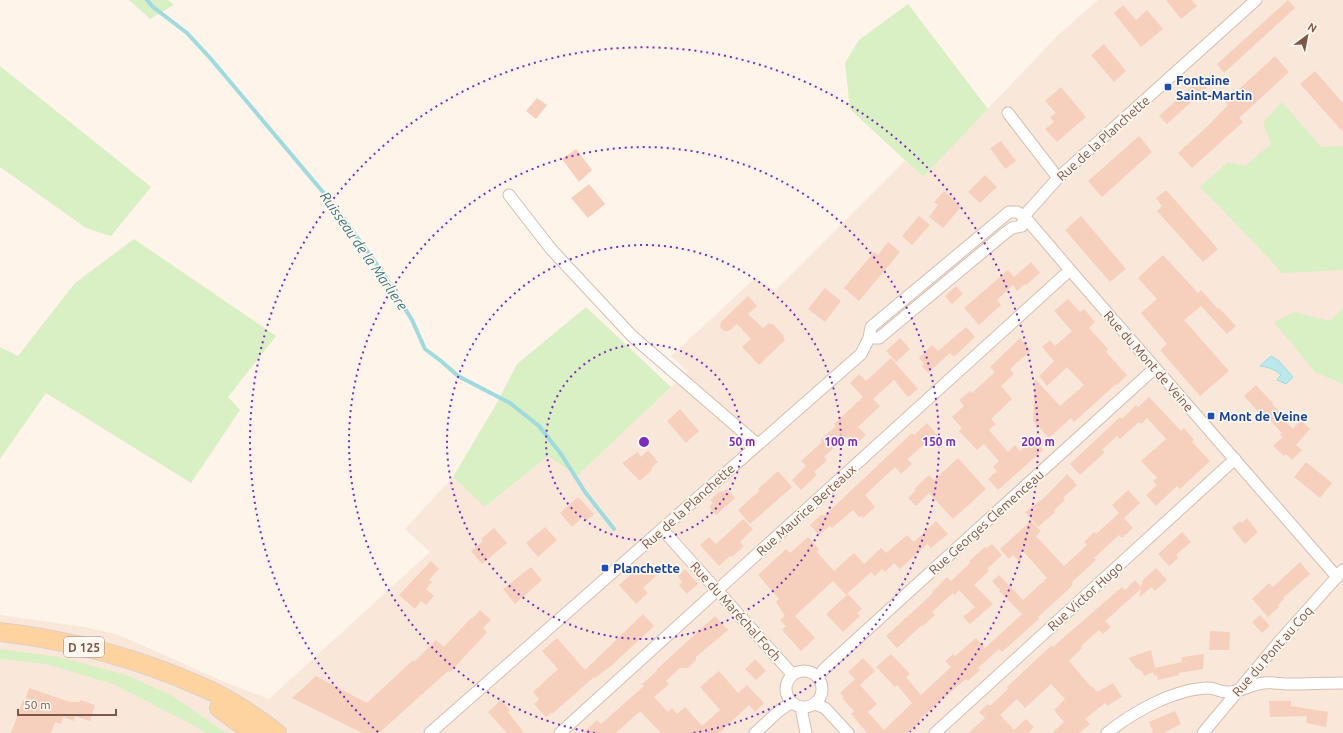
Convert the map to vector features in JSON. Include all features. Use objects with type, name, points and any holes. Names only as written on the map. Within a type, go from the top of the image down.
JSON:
[{"type":"main road","name":"D 125","points":[[0,632],[70,644],[114,654],[203,687],[257,718],[277,733]]},
{"type":"main road","name":"D 125","points":[[166,673],[221,709],[254,733]]},
{"type":"street","name":"Rue de la Planchette","points":[[869,338],[879,338],[1004,234],[1012,228],[1022,226],[1024,216],[1058,178],[1256,0]]},
{"type":"street","points":[[1008,113],[1058,178]]},
{"type":"street","points":[[509,195],[551,249],[632,336],[757,444]]},
{"type":"street","name":"Rue de la Planchette","points":[[430,733],[861,354],[869,338],[871,327],[1009,212],[1017,212],[1024,216]]},
{"type":"street","name":"Rue du Mont de Veine","points":[[1024,216],[1235,459],[1340,574]]},
{"type":"street","name":"Rue Maurice Berteaux","points":[[560,733],[1070,270]]},
{"type":"street","name":"Rue Georges Clemenceau","points":[[818,678],[824,669],[1155,368]]},
{"type":"street","name":"Rue Victor Hugo","points":[[935,733],[1235,459]]},
{"type":"street","name":"Rue du Maréchal Foch","points":[[662,529],[794,675]]},
{"type":"street","name":"Rue du Pont au Coq","points":[[1203,733],[1278,643],[1340,574]]},
{"type":"street","points":[[815,704],[821,694],[822,688],[818,678],[809,672],[798,672],[790,678],[786,688],[792,702],[804,707],[815,704],[825,708],[848,733]]},
{"type":"street","points":[[1107,733],[1138,712],[1160,701],[1185,692],[1208,688],[1226,692],[1265,683],[1343,683]]},
{"type":"street","points":[[755,733],[779,711],[792,702]]},
{"type":"street","points":[[804,707],[802,713],[806,733]]},
{"type":"shaded area","points":[[1098,0],[1343,0],[1343,733],[0,733],[0,615],[85,627],[119,635],[227,683],[269,699],[430,552],[405,529],[453,477],[486,507],[548,456],[577,476],[688,371],[671,356],[755,278],[775,291],[905,161],[923,177],[1059,34]]},
{"type":"green space","points":[[129,0],[168,0],[174,5],[150,19]]},
{"type":"green space","points":[[908,4],[988,109],[923,177],[850,109],[845,63],[859,40]]},
{"type":"green space","points":[[0,66],[151,187],[111,236],[86,228],[0,167]]},
{"type":"green space","points":[[1282,102],[1321,147],[1343,146],[1343,270],[1282,273],[1200,187],[1228,162],[1245,166],[1271,144],[1263,122]]},
{"type":"green space","points":[[134,239],[276,336],[228,397],[240,410],[191,483],[46,393],[0,459],[0,347],[18,356],[75,283]]},
{"type":"green space","points":[[586,307],[671,387],[577,476],[548,456],[485,507],[453,477],[498,401],[517,364]]},
{"type":"green space","points":[[1343,308],[1343,384],[1315,372],[1274,322],[1294,312],[1330,321]]},
{"type":"green space","points":[[0,649],[59,657],[126,675],[171,695],[226,733],[205,733],[193,725],[113,684],[46,664],[0,659]]},
{"type":"water","points":[[1271,356],[1279,361],[1293,377],[1286,384],[1277,380],[1281,375],[1271,369],[1260,366]]},
{"type":"building","points":[[1166,0],[1192,0],[1197,6],[1181,19]]},
{"type":"building","points":[[1288,0],[1295,8],[1224,73],[1217,64]]},
{"type":"building","points":[[1123,5],[1136,20],[1147,10],[1163,29],[1141,47],[1114,13]]},
{"type":"building","points":[[1104,44],[1126,71],[1114,82],[1091,55]]},
{"type":"building","points":[[1275,56],[1289,72],[1239,118],[1243,122],[1192,168],[1178,153],[1228,105],[1225,102]]},
{"type":"building","points":[[1315,71],[1343,103],[1343,132],[1300,84]]},
{"type":"building","points":[[1203,76],[1210,85],[1167,124],[1159,116]]},
{"type":"building","points":[[1061,87],[1086,117],[1057,142],[1045,129],[1054,122],[1050,117],[1056,113],[1045,101]]},
{"type":"building","points":[[537,98],[547,105],[536,119],[526,111]]},
{"type":"building","points":[[1139,136],[1152,152],[1102,197],[1088,181]]},
{"type":"building","points":[[1001,141],[1016,161],[1005,169],[990,148]]},
{"type":"building","points":[[576,149],[592,170],[579,182],[562,159]]},
{"type":"building","points":[[985,175],[997,187],[980,203],[968,192]]},
{"type":"building","points":[[589,184],[605,204],[588,218],[571,198]]},
{"type":"building","points":[[1166,190],[1218,249],[1203,262],[1157,211],[1162,206],[1156,198]]},
{"type":"building","points":[[944,191],[961,207],[943,228],[929,217],[938,205],[934,202]]},
{"type":"building","points":[[919,216],[930,225],[912,245],[902,236]]},
{"type":"building","points":[[1081,216],[1126,269],[1110,282],[1065,230]]},
{"type":"building","points":[[888,242],[900,252],[859,301],[844,288],[874,252],[878,255]]},
{"type":"building","points":[[1163,255],[1198,293],[1201,290],[1236,326],[1227,334],[1201,306],[1184,320],[1229,371],[1200,396],[1160,350],[1167,344],[1141,313],[1157,299],[1138,278]]},
{"type":"building","points":[[1031,262],[1040,273],[1017,291],[1013,285],[997,300],[1001,305],[979,325],[964,308],[1008,270],[1014,277]]},
{"type":"building","points":[[956,286],[963,294],[952,304],[945,296]]},
{"type":"building","points":[[825,288],[841,301],[825,322],[808,309]]},
{"type":"building","points":[[748,296],[757,306],[748,314],[763,328],[769,323],[772,325],[773,324],[784,336],[783,337],[785,340],[759,365],[742,347],[751,339],[737,324],[729,331],[724,331],[720,327],[721,322]]},
{"type":"building","points":[[1068,299],[1080,312],[1084,309],[1095,322],[1089,328],[1108,349],[1106,352],[1127,375],[1074,422],[1071,418],[1049,438],[1033,421],[1035,379],[1060,406],[1084,385],[1067,367],[1047,386],[1039,376],[1054,361],[1042,347],[1050,340],[1055,346],[1072,331],[1054,311]]},
{"type":"building","points":[[966,327],[975,337],[954,357],[950,353],[928,373],[922,366],[924,364],[919,358],[932,345],[938,351]]},
{"type":"building","points":[[900,338],[910,349],[896,362],[886,351]]},
{"type":"building","points":[[1020,338],[1031,350],[1010,369],[1014,374],[1001,386],[1012,399],[991,419],[996,424],[989,430],[1008,452],[1015,445],[1020,451],[1039,434],[1046,442],[1041,447],[1043,450],[998,490],[988,479],[997,471],[993,467],[999,461],[984,444],[977,450],[959,431],[962,428],[952,417],[964,406],[959,400],[970,391],[972,393],[995,372],[990,367]]},
{"type":"building","points":[[891,358],[918,389],[908,397],[894,380],[873,399],[880,406],[858,427],[866,435],[854,446],[846,437],[824,457],[827,460],[814,472],[817,475],[801,490],[792,480],[806,466],[801,461],[822,442],[820,440],[836,426],[834,424],[863,397],[850,383],[859,374],[866,381]]},
{"type":"building","points":[[1256,385],[1280,412],[1278,414],[1293,429],[1301,420],[1310,429],[1296,445],[1302,450],[1292,460],[1286,454],[1284,456],[1273,446],[1283,437],[1280,435],[1282,433],[1263,413],[1261,415],[1244,396]]},
{"type":"building","points":[[1149,397],[1181,431],[1184,428],[1194,440],[1192,442],[1210,461],[1180,489],[1177,486],[1156,506],[1146,495],[1157,485],[1153,481],[1157,478],[1141,461],[1166,439],[1147,418],[1141,424],[1139,422],[1120,439],[1117,436],[1102,450],[1105,452],[1080,475],[1070,464],[1120,417],[1122,419],[1136,405],[1138,407]]},
{"type":"building","points":[[680,409],[699,431],[686,443],[667,421]]},
{"type":"building","points":[[927,423],[939,437],[929,445],[926,443],[907,459],[912,464],[901,474],[895,467],[865,495],[875,507],[863,518],[861,516],[859,517],[853,510],[832,528],[830,526],[819,535],[810,525],[822,514],[824,516],[912,433],[914,435]]},
{"type":"building","points":[[648,450],[658,462],[640,481],[622,463],[638,452],[641,457]]},
{"type":"building","points":[[958,458],[986,489],[953,519],[929,493],[916,506],[908,498],[916,490],[914,489],[929,475],[934,480]]},
{"type":"building","points":[[1306,462],[1332,483],[1320,498],[1294,477]]},
{"type":"building","points":[[778,471],[792,487],[750,524],[738,510]]},
{"type":"building","points":[[1067,474],[1077,485],[1063,498],[1065,500],[1054,510],[1055,512],[1038,527],[1025,512],[1044,498]]},
{"type":"building","points":[[727,489],[735,498],[716,515],[709,507],[713,503],[710,500],[720,491],[722,492]]},
{"type":"building","points":[[1128,490],[1140,503],[1124,518],[1133,528],[1122,538],[1119,535],[1094,558],[1096,560],[1072,582],[1073,584],[1070,588],[1038,617],[1039,619],[1002,652],[999,649],[978,668],[980,670],[968,681],[966,679],[948,694],[919,720],[920,722],[908,733],[867,733],[851,714],[854,711],[842,698],[844,697],[840,693],[855,679],[848,672],[863,658],[875,671],[860,685],[877,704],[868,712],[884,730],[912,703],[897,685],[895,687],[876,667],[891,654],[910,674],[906,677],[921,695],[951,667],[945,661],[953,654],[955,656],[976,638],[985,648],[1022,614],[999,591],[1000,590],[992,581],[999,575],[1023,600],[1047,578],[1021,549],[1021,563],[1013,555],[1009,559],[1000,549],[1031,521],[1041,531],[1036,536],[1064,566],[1087,545],[1084,542],[1094,532],[1096,534],[1119,513],[1112,505]]},
{"type":"building","points":[[578,497],[594,514],[586,521],[583,517],[572,527],[560,513]]},
{"type":"building","points":[[1247,518],[1258,532],[1245,544],[1232,528],[1240,521],[1242,523]]},
{"type":"building","points":[[743,519],[753,529],[740,542],[744,546],[719,566],[700,545],[709,537],[716,544]]},
{"type":"building","points":[[936,521],[948,534],[931,548],[927,544],[900,569],[894,563],[885,572],[882,569],[875,576],[871,572],[846,595],[833,581],[795,616],[815,638],[801,651],[782,630],[786,626],[780,620],[785,616],[776,602],[779,599],[758,575],[786,549],[790,553],[808,537],[819,549],[817,552],[834,571],[854,553],[864,564],[881,548],[886,553],[907,535],[914,542]]},
{"type":"building","points":[[545,527],[557,540],[538,557],[526,543]]},
{"type":"building","points":[[494,528],[507,543],[482,564],[471,551],[483,541],[481,539]]},
{"type":"building","points":[[1182,532],[1191,542],[1176,555],[1178,558],[1169,566],[1158,554]]},
{"type":"building","points":[[992,544],[1002,555],[987,569],[989,571],[974,585],[993,604],[970,624],[963,617],[975,607],[959,590],[955,595],[953,593],[932,612],[935,615],[897,648],[886,636],[933,593],[932,592],[947,577],[951,581],[970,563],[969,561],[985,547],[987,548]]},
{"type":"building","points":[[431,561],[439,569],[429,580],[432,582],[426,589],[434,596],[426,605],[421,601],[415,609],[399,595]]},
{"type":"building","points":[[1300,562],[1310,574],[1283,598],[1284,599],[1278,605],[1279,607],[1268,617],[1252,599],[1269,583],[1273,587]]},
{"type":"building","points":[[644,563],[656,576],[643,588],[648,593],[636,604],[619,585]]},
{"type":"building","points":[[531,567],[542,580],[515,604],[503,589]]},
{"type":"building","points":[[1156,568],[1167,580],[1155,591],[1151,587],[1139,598],[1141,589],[1105,621],[1111,627],[1103,634],[1099,630],[1081,646],[1082,648],[1069,661],[1097,692],[1113,683],[1122,697],[1107,706],[1105,703],[1085,719],[1090,724],[1079,733],[1052,733],[1064,722],[1054,710],[1065,699],[1051,684],[1025,708],[1017,699],[1000,715],[1014,730],[1026,719],[1034,727],[1028,733],[968,733],[985,718],[979,712],[988,704],[990,706],[1008,689],[1007,687],[1052,645],[1053,647],[1122,587],[1125,590],[1135,580],[1141,587],[1143,580]]},
{"type":"building","points":[[685,569],[698,584],[687,594],[679,585],[682,582],[678,576]]},
{"type":"building","points":[[848,594],[862,609],[857,613],[860,616],[843,632],[826,614]]},
{"type":"building","points":[[480,610],[491,620],[483,628],[487,632],[450,672],[448,671],[379,733],[362,733],[292,698],[316,676],[367,703],[413,660],[414,662],[436,640],[444,647]]},
{"type":"building","points":[[643,614],[654,626],[611,666],[595,678],[594,677],[552,714],[551,713],[546,717],[534,704],[539,699],[533,692],[558,669],[542,651],[557,638],[585,670]]},
{"type":"building","points":[[1260,615],[1270,626],[1262,633],[1252,622]]},
{"type":"building","points":[[715,616],[728,630],[696,657],[696,660],[688,668],[680,668],[666,681],[669,684],[654,697],[668,712],[672,708],[677,714],[685,707],[702,726],[720,710],[700,687],[719,671],[738,693],[747,685],[764,703],[755,712],[749,705],[719,733],[661,733],[640,711],[616,733],[583,733],[597,720],[601,724],[644,686],[642,684],[657,671],[656,670]]},
{"type":"building","points":[[1210,631],[1230,632],[1229,650],[1209,650]]},
{"type":"building","points":[[1151,650],[1155,668],[1182,662],[1182,657],[1204,654],[1203,669],[1178,673],[1179,675],[1158,680],[1157,675],[1154,676],[1153,672],[1144,676],[1142,671],[1140,671],[1139,668],[1137,669],[1128,658]]},
{"type":"building","points":[[755,659],[766,671],[756,680],[745,669]]},
{"type":"building","points":[[29,688],[70,702],[80,702],[80,700],[95,705],[90,721],[75,716],[74,721],[63,717],[61,724],[55,722],[51,733],[11,733]]},
{"type":"building","points":[[501,700],[510,710],[508,712],[524,733],[507,733],[488,712]]},
{"type":"building","points":[[1269,701],[1291,701],[1291,706],[1328,712],[1326,727],[1306,723],[1307,716],[1270,717]]},
{"type":"building","points":[[1175,711],[1181,724],[1163,733],[1153,733],[1149,722]]},
{"type":"waterway","name":"Ruisseau de la Marliere","points":[[147,0],[153,7],[187,33],[211,59],[333,204],[383,273],[412,320],[425,349],[458,376],[510,403],[539,426],[561,454],[585,492],[614,529]]},
{"type":"place","name":"Fontaine Saint-Martin","points":[[1168,87]]},
{"type":"place","name":"Mont de Veine","points":[[1211,416]]},
{"type":"place","name":"Planchette","points":[[605,568]]}]
